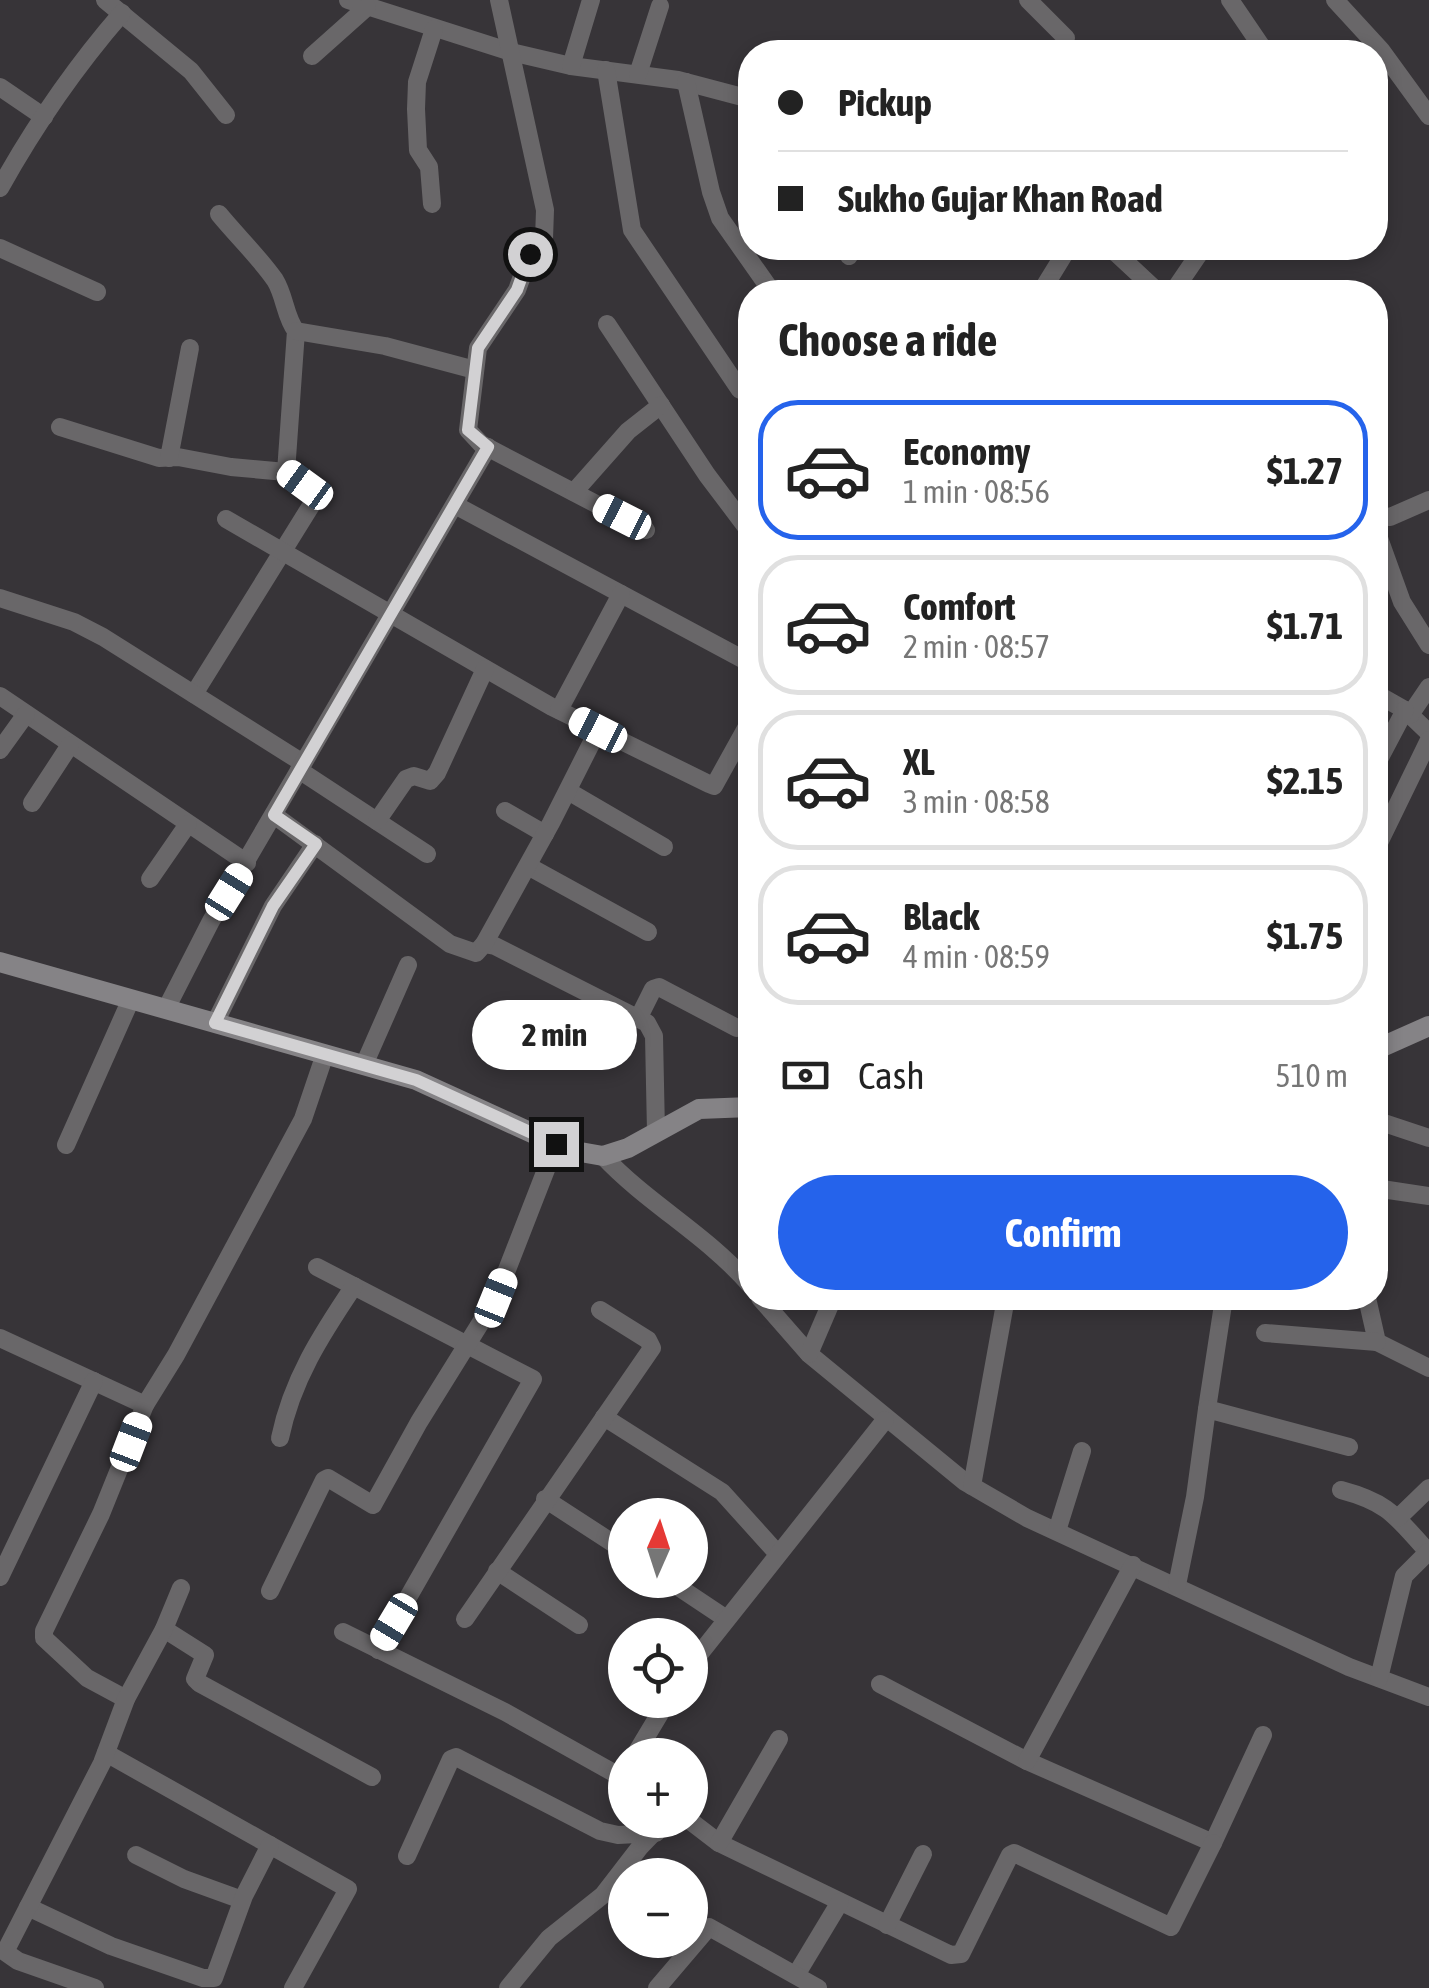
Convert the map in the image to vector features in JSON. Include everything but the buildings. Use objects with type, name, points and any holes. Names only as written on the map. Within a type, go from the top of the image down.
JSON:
[{"type":"main road","points":[[0,962],[416,1080],[570,1150],[603,1156],[699,1109],[738,1107]]},
{"type":"main road","points":[[1388,1044],[1429,1026]]},
{"type":"street","points":[[105,0],[191,71],[226,114]]},
{"type":"street","points":[[348,0],[511,52],[571,66],[686,82],[738,96]]},
{"type":"street","points":[[500,0],[545,210],[544,240],[533,246],[517,290],[478,348],[468,430],[488,447],[646,530]]},
{"type":"street","points":[[571,66],[590,0]]},
{"type":"street","points":[[1028,0],[1066,38]]},
{"type":"street","points":[[1230,0],[1257,40]]},
{"type":"street","points":[[1335,0],[1371,40]]},
{"type":"street","points":[[638,74],[660,6]]},
{"type":"street","points":[[312,56],[367,7]]},
{"type":"street","points":[[0,188],[44,117],[100,38],[122,14]]},
{"type":"street","points":[[432,204],[429,166],[418,150],[416,109],[417,82],[434,28]]},
{"type":"street","points":[[1388,61],[1429,116]]},
{"type":"street","points":[[606,70],[632,230],[738,387]]},
{"type":"street","points":[[686,82],[710,192],[720,218],[738,244]]},
{"type":"street","points":[[0,88],[44,117]]},
{"type":"street","points":[[219,214],[274,280],[287,305],[290,324],[296,330],[384,346],[475,370]]},
{"type":"street","points":[[0,248],[96,292]]},
{"type":"street","points":[[1124,260],[1145,280]]},
{"type":"street","points":[[608,324],[738,516]]},
{"type":"street","points":[[286,472],[296,330]]},
{"type":"street","points":[[169,458],[190,348]]},
{"type":"street","points":[[574,492],[628,431],[661,404]]},
{"type":"street","points":[[60,428],[159,458],[286,472],[317,496],[194,694]]},
{"type":"street","points":[[166,1009],[211,921],[488,447]]},
{"type":"street","points":[[1388,516],[1429,500]]},
{"type":"street","points":[[455,505],[738,657]]},
{"type":"street","points":[[226,520],[559,710],[714,786],[738,743]]},
{"type":"street","points":[[1388,563],[1402,602],[1429,645]]},
{"type":"street","points":[[559,710],[621,594]]},
{"type":"street","points":[[0,598],[74,622],[194,694],[427,854]]},
{"type":"street","points":[[377,821],[406,778],[430,781],[437,773],[485,669]]},
{"type":"street","points":[[1388,745],[1429,687]]},
{"type":"street","points":[[0,696],[247,863]]},
{"type":"street","points":[[1388,701],[1407,713],[1429,737],[1388,824]]},
{"type":"street","points":[[0,750],[26,714]]},
{"type":"street","points":[[274,815],[450,944],[476,953],[546,834],[598,730]]},
{"type":"street","points":[[32,804],[70,745]]},
{"type":"street","points":[[568,791],[664,847]]},
{"type":"street","points":[[505,811],[546,834]]},
{"type":"street","points":[[150,879],[188,824]]},
{"type":"street","points":[[215,1023],[273,906],[316,844]]},
{"type":"street","points":[[528,866],[648,932]]},
{"type":"street","points":[[484,944],[501,948],[638,1018],[653,1030],[656,1132]]},
{"type":"street","points":[[364,1065],[408,964]]},
{"type":"street","points":[[638,1018],[653,988],[659,987],[738,1028]]},
{"type":"street","points":[[66,1146],[131,999]]},
{"type":"street","points":[[126,1699],[87,1678],[44,1638],[44,1631],[101,1514],[145,1404],[168,1370],[303,1120],[324,1054]]},
{"type":"street","points":[[1388,1124],[1429,1138]]},
{"type":"street","points":[[270,1592],[324,1480],[328,1478],[373,1505],[496,1298],[556,1144]]},
{"type":"street","points":[[603,1156],[627,1182],[738,1272]]},
{"type":"street","points":[[1388,1190],[1429,1196]]},
{"type":"street","points":[[317,1267],[534,1378],[378,1650]]},
{"type":"street","points":[[280,1438],[292,1390],[314,1346],[354,1286]]},
{"type":"street","points":[[465,1619],[652,1348],[648,1340],[600,1310]]},
{"type":"street","points":[[770,1310],[809,1354],[885,1420],[972,1486],[1057,1531],[1349,1667],[1429,1698]]},
{"type":"street","points":[[809,1354],[828,1310]]},
{"type":"street","points":[[972,1486],[1004,1310]]},
{"type":"street","points":[[1177,1586],[1195,1497],[1222,1310]]},
{"type":"street","points":[[1369,1310],[1377,1342]]},
{"type":"street","points":[[1265,1333],[1377,1342],[1429,1368]]},
{"type":"street","points":[[0,1338],[145,1404]]},
{"type":"street","points":[[0,1577],[94,1381]]},
{"type":"street","points":[[1207,1409],[1349,1447]]},
{"type":"street","points":[[604,1417],[722,1492],[778,1554]]},
{"type":"street","points":[[708,1641],[885,1420]]},
{"type":"street","points":[[1057,1531],[1082,1450]]},
{"type":"street","points":[[1398,1518],[1429,1488]]},
{"type":"street","points":[[1341,1490],[1369,1498],[1398,1518],[1428,1553],[1404,1576],[1379,1678]]},
{"type":"street","points":[[545,1499],[608,1540]]},
{"type":"street","points":[[1027,1761],[1133,1564]]},
{"type":"street","points":[[497,1571],[579,1625]]},
{"type":"street","points":[[95,1988],[18,1961],[5,1952],[106,1753],[126,1699],[182,1588]]},
{"type":"street","points":[[695,1598],[725,1618]]},
{"type":"street","points":[[164,1629],[205,1654],[195,1678],[200,1683],[372,1777]]},
{"type":"street","points":[[343,1632],[505,1712],[608,1769]]},
{"type":"street","points":[[880,1684],[1027,1761],[1214,1843]]},
{"type":"street","points":[[708,1835],[940,1951],[961,1954],[1010,1855],[1018,1853],[1171,1927],[1263,1735]]},
{"type":"street","points":[[719,1843],[779,1739]]},
{"type":"street","points":[[106,1753],[348,1888],[293,1988]]},
{"type":"street","points":[[407,1856],[451,1759],[456,1756],[608,1833]]},
{"type":"street","points":[[508,1988],[549,1938],[603,1895],[649,1838]]},
{"type":"street","points":[[28,1907],[201,1983],[214,1978],[242,1900],[270,1845]]},
{"type":"street","points":[[888,1925],[923,1854]]},
{"type":"street","points":[[136,1855],[184,1879],[242,1900]]},
{"type":"street","points":[[797,1980],[840,1902]]},
{"type":"street","points":[[657,1988],[709,1927],[797,1980],[818,1988]]},
{"type":"route","points":[[530,254],[517,290],[478,348],[468,430],[488,447],[274,815],[316,844],[273,906],[215,1023],[416,1080],[556,1144]]}]
